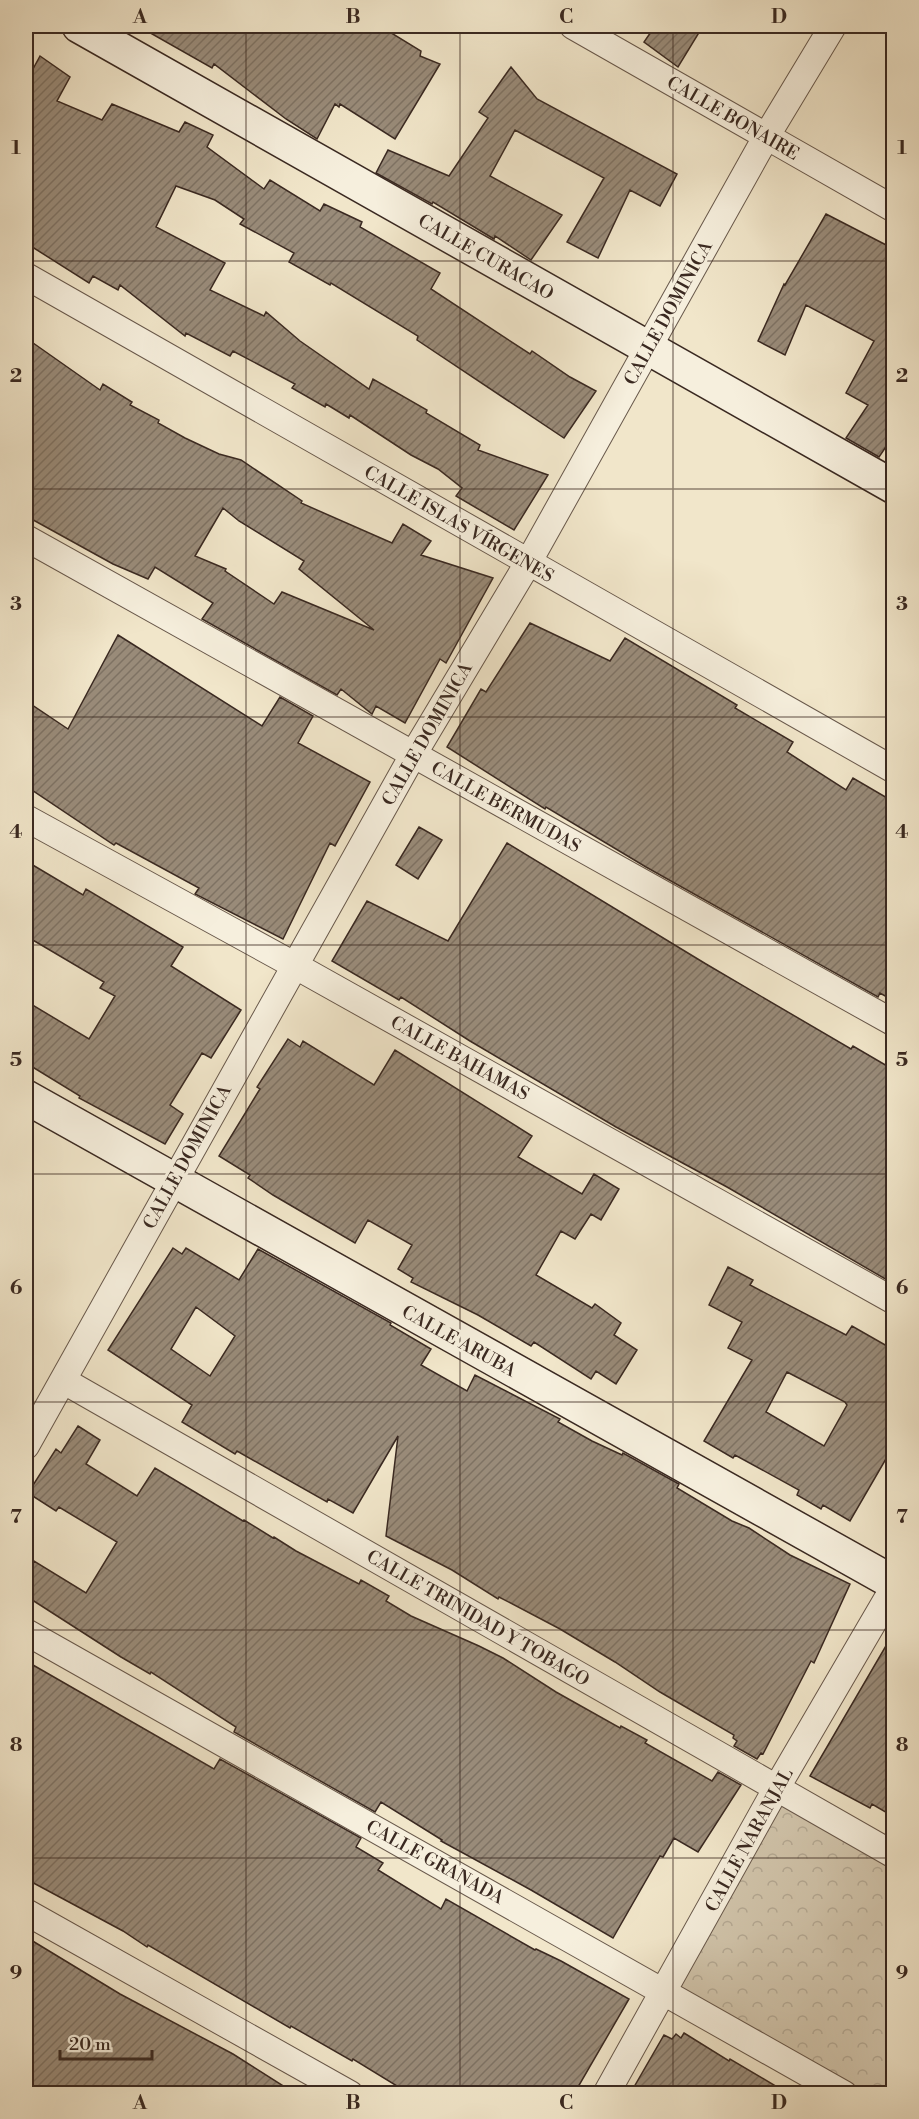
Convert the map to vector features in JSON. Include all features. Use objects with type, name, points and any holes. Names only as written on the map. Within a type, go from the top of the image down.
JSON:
[{"type":"street","name":"CALLE CURACAO","points":[[79,26],[894,487]]},
{"type":"street","name":"CALLE BONAIRE","points":[[573,26],[894,209]]},
{"type":"street","name":"CALLE DOMINICA","points":[[26,1446],[413,755],[528,563],[766,137],[833,26]]},
{"type":"street","name":"CALLE ISLAS VÍRGENES","points":[[26,276],[894,770]]},
{"type":"street","name":"CALLE BERMUDAS","points":[[26,538],[894,1023]]},
{"type":"street","name":"CALLE BAHAMAS","points":[[26,818],[294,965],[894,1301]]},
{"type":"street","name":"CALLE ARUBA","points":[[26,1097],[894,1585]]},
{"type":"street","name":"CALLE TRINIDAD Y TOBAGO","points":[[64,1381],[894,1855]]},
{"type":"street","name":"CALLE NARANJAL","points":[[606,2094],[776,1789],[894,1585]]},
{"type":"street","name":"CALLE GRANADA","points":[[26,1632],[664,1990],[844,2094]]},
{"type":"street","points":[[26,1911],[350,2094]]},
{"type":"green space","points":[[781,1804],[893,1866],[893,2093],[864,2093],[675,1989]]},
{"type":"building","points":[[138,26],[380,26],[421,51],[420,56],[440,64],[395,139],[340,104],[339,107],[335,104],[317,139],[286,119],[214,64],[212,68]]},
{"type":"building","points":[[655,26],[703,26],[678,67],[644,42]]},
{"type":"building","points":[[40,56],[70,77],[57,101],[102,120],[112,104],[179,132],[185,122],[213,135],[207,147],[264,189],[270,180],[320,211],[324,204],[362,222],[360,227],[440,273],[431,289],[530,354],[532,351],[570,377],[596,391],[564,438],[417,340],[418,336],[331,283],[330,285],[289,262],[294,253],[240,224],[244,219],[215,200],[176,186],[156,227],[225,263],[210,290],[264,316],[266,312],[300,341],[369,389],[373,379],[427,410],[426,413],[480,445],[478,450],[548,475],[514,530],[456,496],[462,488],[438,469],[411,455],[350,415],[349,418],[326,404],[325,407],[292,388],[295,384],[233,351],[230,356],[186,333],[185,336],[120,285],[118,290],[93,276],[89,283],[26,243],[26,82]]},
{"type":"building","points":[[511,67],[537,99],[677,174],[660,206],[630,190],[598,258],[567,242],[604,178],[515,130],[490,176],[562,215],[531,260],[495,236],[494,239],[433,202],[432,204],[376,173],[388,150],[449,176],[488,118],[479,112]]},
{"type":"building","points":[[826,214],[894,249],[894,435],[879,457],[846,438],[868,405],[846,393],[874,341],[806,305],[785,355],[758,341],[784,284]]},
{"type":"building","points":[[26,338],[100,390],[103,384],[132,402],[130,405],[159,420],[158,423],[185,438],[219,454],[241,460],[302,501],[301,503],[392,543],[403,524],[431,541],[421,555],[493,578],[446,663],[440,659],[405,723],[376,706],[372,714],[341,689],[337,695],[202,619],[213,603],[155,567],[148,579],[113,564],[26,516]],"holes":[[[223,508],[239,521],[304,561],[299,569],[374,630],[282,592],[274,604],[225,571],[226,569],[195,556]]]},
{"type":"building","points":[[530,623],[610,661],[625,638],[737,705],[735,708],[793,742],[787,752],[846,790],[853,778],[894,802],[894,1001],[880,993],[878,997],[646,867],[546,807],[545,809],[447,747],[481,689],[486,692]]},
{"type":"building","points":[[118,635],[262,726],[280,697],[313,716],[298,743],[370,782],[335,846],[330,843],[283,939],[195,894],[199,888],[116,843],[114,845],[26,786],[26,701],[68,729]]},
{"type":"building","points":[[419,827],[442,840],[418,879],[396,865]]},
{"type":"building","points":[[507,843],[706,964],[851,1049],[853,1046],[894,1070],[894,1284],[727,1187],[616,1127],[470,1041],[401,997],[399,1000],[332,961],[367,901],[448,941]]},
{"type":"building","points":[[26,861],[83,895],[86,889],[183,947],[171,966],[241,1010],[211,1058],[202,1053],[170,1105],[183,1114],[165,1144],[79,1098],[80,1096],[26,1063],[26,1001],[89,1039],[115,996],[100,988],[104,982],[26,936]]},
{"type":"building","points":[[288,1039],[300,1047],[303,1041],[374,1085],[395,1050],[532,1136],[518,1157],[582,1194],[594,1174],[619,1189],[601,1220],[591,1214],[575,1239],[561,1231],[536,1275],[592,1308],[595,1304],[621,1323],[614,1335],[637,1350],[616,1384],[596,1371],[591,1379],[534,1342],[531,1346],[478,1315],[411,1282],[413,1278],[398,1269],[412,1245],[368,1220],[355,1243],[273,1195],[248,1178],[250,1175],[219,1156],[260,1089],[257,1087]]},
{"type":"building","points":[[173,1248],[182,1254],[186,1248],[239,1280],[258,1249],[391,1323],[390,1325],[431,1349],[421,1365],[467,1391],[475,1375],[560,1419],[558,1422],[592,1441],[622,1455],[623,1453],[679,1484],[677,1488],[732,1521],[749,1528],[790,1555],[850,1584],[814,1663],[811,1661],[763,1754],[761,1753],[757,1759],[734,1746],[737,1741],[733,1738],[734,1735],[660,1692],[615,1662],[560,1629],[499,1597],[498,1599],[452,1570],[386,1536],[398,1436],[353,1513],[328,1499],[327,1502],[237,1451],[235,1454],[182,1422],[192,1405],[108,1350]],"holes":[[[196,1307],[235,1336],[210,1376],[171,1349]]]},
{"type":"building","points":[[728,1267],[753,1280],[750,1285],[846,1335],[852,1326],[894,1350],[894,1445],[850,1521],[823,1505],[821,1509],[797,1495],[799,1490],[735,1455],[733,1458],[704,1441],[752,1360],[728,1348],[742,1322],[709,1305]],"holes":[[[787,1372],[847,1405],[824,1446],[766,1412]]]},
{"type":"building","points":[[78,1426],[100,1440],[86,1464],[137,1496],[155,1468],[296,1551],[359,1584],[361,1580],[389,1596],[386,1601],[411,1616],[503,1658],[556,1692],[620,1728],[621,1726],[647,1740],[645,1743],[712,1781],[718,1772],[741,1785],[698,1852],[674,1838],[663,1857],[660,1856],[613,1938],[441,1841],[381,1802],[375,1812],[234,1732],[236,1727],[26,1596],[26,1575],[34,1561],[86,1593],[117,1542],[59,1507],[56,1511],[28,1493],[56,1449],[61,1453]]},
{"type":"building","points":[[894,1632],[894,1817],[872,1804],[870,1808],[810,1776]]},
{"type":"building","points":[[26,1661],[214,1769],[220,1759],[361,1838],[356,1847],[383,1863],[378,1870],[441,1909],[446,1899],[535,1950],[561,1961],[629,1999],[574,2094],[410,2094],[353,2059],[352,2061],[291,2026],[290,2028],[148,1945],[147,1947],[123,1931],[26,1879]]},
{"type":"building","points":[[26,1937],[120,1994],[233,2054],[296,2094],[26,2094]]},
{"type":"building","points":[[684,2033],[789,2094],[630,2094],[664,2035],[672,2039],[676,2034],[681,2038]]}]
